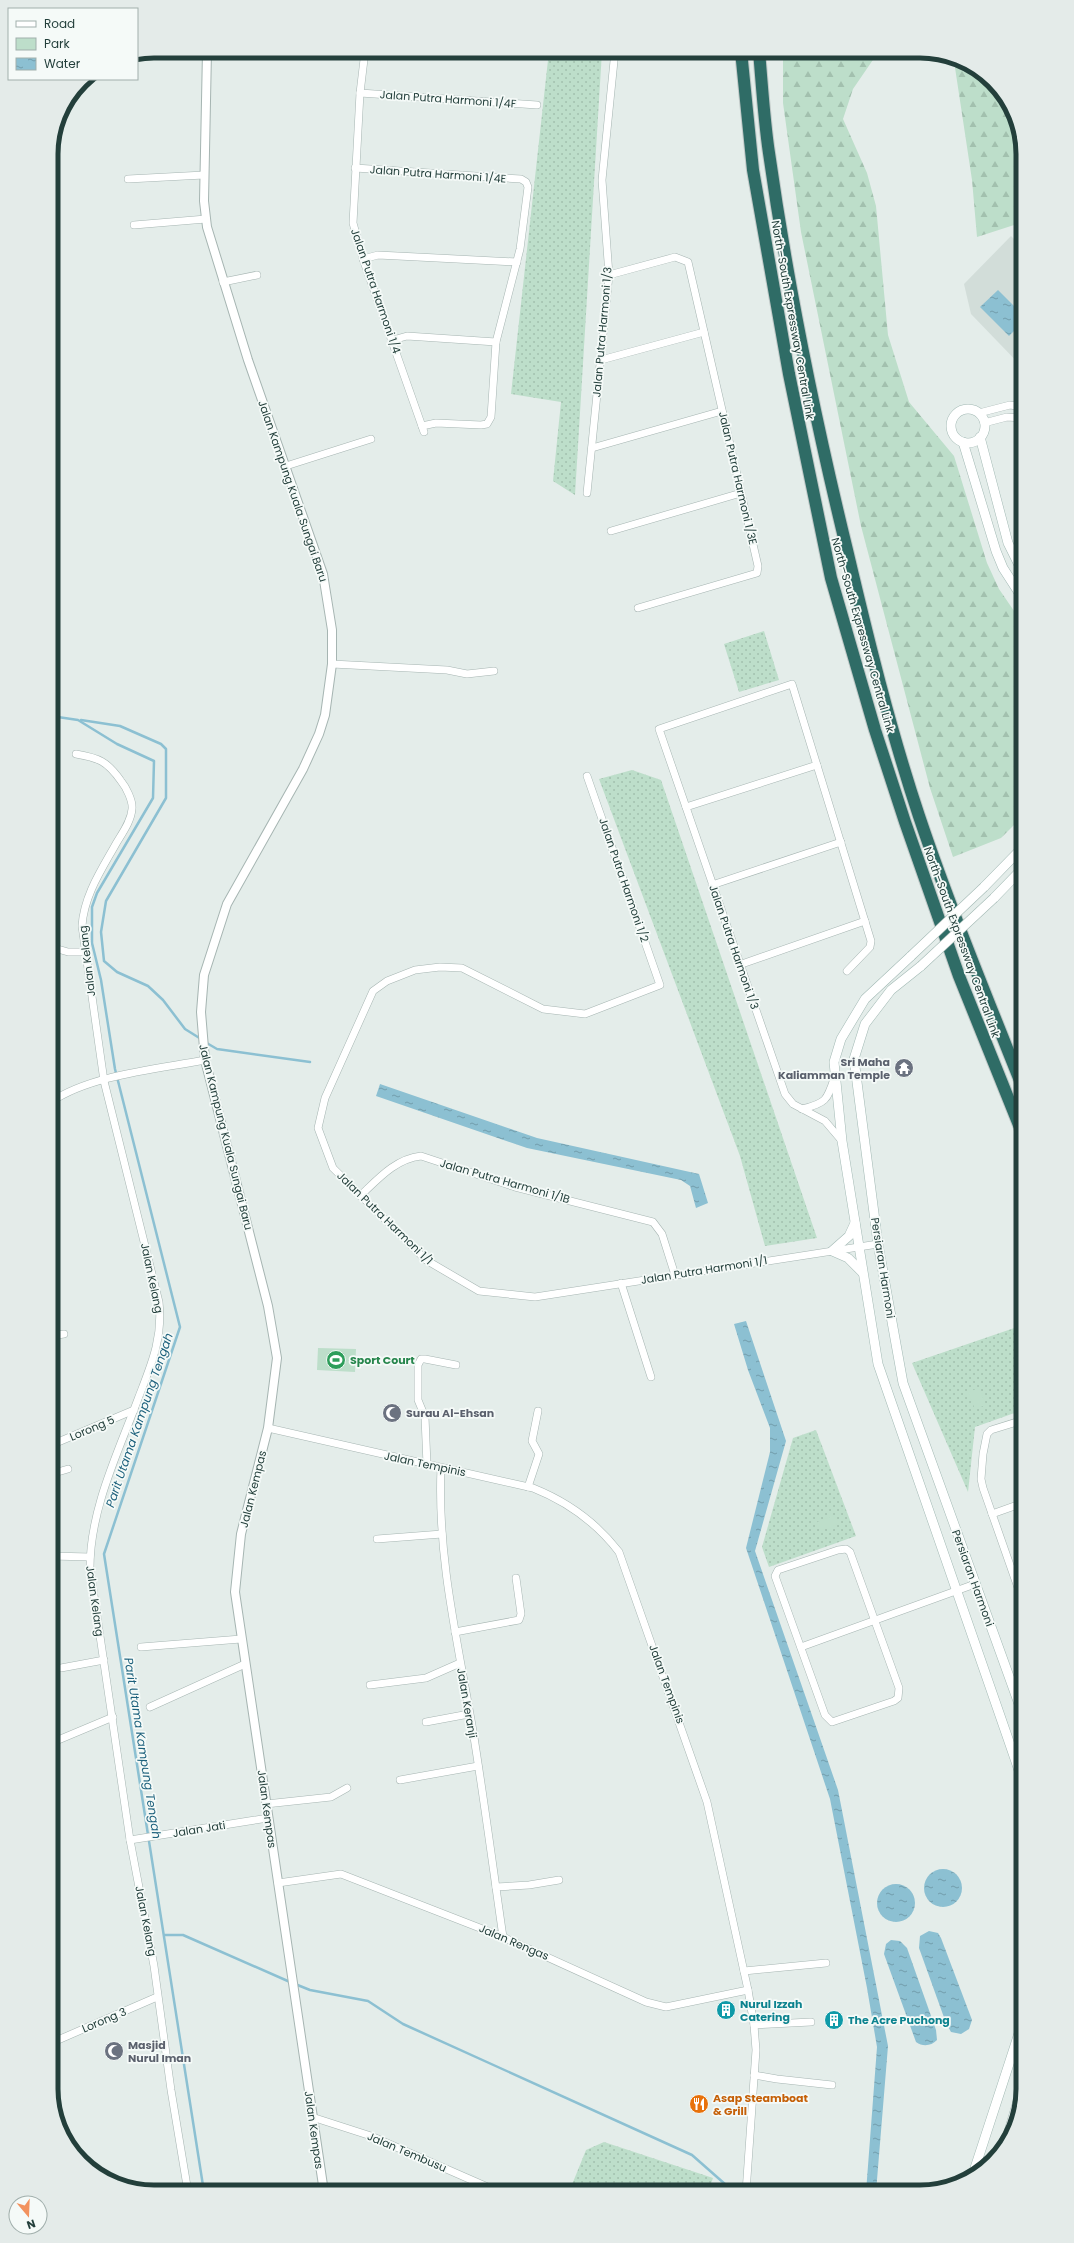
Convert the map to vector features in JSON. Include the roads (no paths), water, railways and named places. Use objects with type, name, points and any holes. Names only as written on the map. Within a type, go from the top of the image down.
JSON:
[{"type":"highway","name":"North–South Expressway Central Link","points":[[742,58],[753,170],[789,374],[818,521],[831,578],[850,647],[910,837],[959,976],[1016,1118]]},
{"type":"highway","name":"North–South Expressway Central Link","points":[[760,58],[768,152],[803,353],[839,516],[870,642],[893,730],[919,815],[976,972],[1016,1071]]},
{"type":"main road","points":[[971,409],[979,413],[984,423],[984,428],[980,437],[972,442],[963,442],[954,436],[952,430],[952,419],[962,410],[971,409]]},
{"type":"main road","points":[[980,437],[1006,537],[1016,558]]},
{"type":"main road","points":[[963,442],[998,557],[1016,588]]},
{"type":"main road","name":"Persiaran Harmoni","points":[[1016,854],[984,887],[865,999],[840,1039],[834,1062],[842,1141],[854,1223],[865,1276],[878,1364],[1016,1762]]},
{"type":"main road","name":"Persiaran Harmoni","points":[[1016,875],[994,898],[921,966],[891,990],[865,1024],[854,1059],[878,1244],[903,1383],[1016,1696]]},
{"type":"main road","points":[[854,1223],[849,1236],[832,1250],[856,1263],[865,1276]]},
{"type":"main road","points":[[975,2167],[1016,2042]]},
{"type":"street","name":"Jalan Kampung Kuala Sungai Baru","points":[[207,58],[204,175],[206,219],[223,282],[323,574],[332,630],[332,664],[325,715],[314,746],[299,776],[227,904],[204,975],[201,1012],[201,1036],[205,1060],[266,1299],[277,1358],[268,1428]]},
{"type":"street","name":"Jalan Putra Harmoni 1/4","points":[[364,58],[360,94],[353,223],[363,259],[393,340],[423,429],[436,423],[488,424],[491,418],[496,342]]},
{"type":"street","name":"Jalan Putra Harmoni 1/3","points":[[588,493],[609,275],[602,180],[614,58]]},
{"type":"street","name":"Jalan Putra Harmoni 1/4F","points":[[360,94],[537,105]]},
{"type":"street","name":"Jalan Putra Harmoni 1/4E","points":[[355,168],[521,179],[526,182],[528,187],[517,262]]},
{"type":"street","points":[[128,179],[204,175]]},
{"type":"street","points":[[134,225],[206,219]]},
{"type":"street","points":[[363,259],[378,255],[517,262],[496,342],[407,336],[393,340]]},
{"type":"street","name":"Jalan Putra Harmoni 1/3E","points":[[609,275],[675,257],[688,262],[758,566],[757,573],[638,608]]},
{"type":"street","points":[[223,282],[257,274]]},
{"type":"street","points":[[601,360],[704,332]]},
{"type":"street","points":[[979,413],[1010,405],[1016,405]]},
{"type":"street","points":[[592,448],[722,411]]},
{"type":"street","points":[[984,423],[1007,417],[1016,418]]},
{"type":"street","points":[[286,466],[371,439]]},
{"type":"street","points":[[611,531],[741,493]]},
{"type":"street","points":[[332,664],[447,670],[467,674],[494,671]]},
{"type":"street","name":"Jalan Putra Harmoni 1/3","points":[[817,765],[792,684],[659,729],[739,965],[785,1094],[793,1104],[825,1121],[842,1141]]},
{"type":"street","name":"Jalan Kelang","points":[[76,754],[97,758],[111,766],[125,785],[132,808],[128,823],[90,891],[83,911],[82,926],[85,952],[107,1080],[159,1302],[161,1323],[158,1342],[103,1492],[91,1542],[90,1557],[93,1597],[113,1716],[130,1840],[153,1959],[157,1997],[187,2185]]},
{"type":"street","points":[[686,807],[817,765],[871,941],[870,947],[847,971]]},
{"type":"street","name":"Jalan Putra Harmoni 1/2","points":[[587,776],[660,985]]},
{"type":"street","points":[[712,885],[841,842]]},
{"type":"street","points":[[739,965],[865,921]]},
{"type":"street","points":[[58,948],[68,952],[85,952]]},
{"type":"street","name":"Jalan Putra Harmoni 1/1","points":[[660,985],[585,1014],[543,1009],[462,968],[440,967],[415,970],[387,981],[373,991],[325,1098],[318,1128],[333,1168],[426,1260],[479,1291],[535,1297],[675,1274],[878,1244]]},
{"type":"street","points":[[58,1098],[73,1090],[126,1074],[205,1060]]},
{"type":"street","name":"Persiaran Harmoni","points":[[802,1109],[824,1102],[830,1094],[836,1074]]},
{"type":"street","name":"Jalan Putra Harmoni 1/1B","points":[[360,1196],[394,1166],[407,1158],[421,1156],[515,1187],[653,1222],[662,1234],[675,1274]]},
{"type":"street","points":[[622,1283],[651,1377]]},
{"type":"street","points":[[58,1335],[64,1334]]},
{"type":"street","points":[[427,1465],[425,1417],[418,1400],[418,1365],[422,1359],[425,1359],[456,1365]]},
{"type":"street","name":"Lorong 5","points":[[58,1442],[134,1410]]},
{"type":"street","points":[[528,1487],[539,1454],[532,1441],[538,1411]]},
{"type":"street","points":[[1016,1422],[991,1430],[985,1440],[981,1479],[992,1514],[1016,1578]]},
{"type":"street","name":"Jalan Tempinis","points":[[268,1428],[528,1487],[559,1499],[573,1508],[599,1528],[619,1552],[707,1802],[748,1990],[754,2025],[756,2050],[746,2185]]},
{"type":"street","name":"Jalan Kempas","points":[[268,1428],[241,1534],[235,1592],[323,2185]]},
{"type":"street","name":"Jalan Keranji","points":[[441,1468],[440,1498],[446,1583],[478,1766],[504,1937]]},
{"type":"street","points":[[58,1472],[68,1469]]},
{"type":"street","points":[[992,1514],[1016,1505]]},
{"type":"street","points":[[377,1539],[442,1534]]},
{"type":"street","points":[[846,1549],[850,1552],[875,1620],[900,1694],[894,1701],[837,1722],[828,1720],[775,1576],[778,1570],[838,1550],[846,1549]]},
{"type":"street","points":[[58,1556],[90,1557]]},
{"type":"street","points":[[455,1632],[519,1620],[521,1614],[516,1578]]},
{"type":"street","points":[[801,1647],[975,1584]]},
{"type":"street","points":[[141,1647],[241,1639]]},
{"type":"street","points":[[61,1668],[104,1660]]},
{"type":"street","points":[[370,1685],[426,1678],[460,1663]]},
{"type":"street","points":[[150,1707],[245,1664]]},
{"type":"street","points":[[1011,1682],[1016,1680]]},
{"type":"street","points":[[426,1722],[469,1714]]},
{"type":"street","points":[[58,1740],[113,1716]]},
{"type":"street","points":[[400,1780],[478,1766]]},
{"type":"street","points":[[266,1804],[331,1797],[347,1788]]},
{"type":"street","name":"Jalan Jati","points":[[130,1840],[268,1818]]},
{"type":"street","name":"Jalan Rengas","points":[[278,1883],[341,1874],[504,1937],[646,2002],[666,2007],[748,1990]]},
{"type":"street","points":[[496,1887],[529,1885],[559,1880]]},
{"type":"street","points":[[744,1971],[826,1963]]},
{"type":"street","name":"Lorong 3","points":[[58,2040],[157,1997]]},
{"type":"street","points":[[754,2025],[811,2022]]},
{"type":"street","points":[[754,2075],[832,2085]]},
{"type":"street","name":"Jalan Tembusu","points":[[312,2117],[371,2136],[483,2185]]},
{"type":"water","points":[[998,290],[1016,308],[1016,329],[1009,336],[980,307]]},
{"type":"water","points":[[380,1084],[537,1138],[699,1174],[708,1203],[696,1208],[690,1186],[681,1180],[527,1148],[376,1096]]},
{"type":"water","points":[[746,1321],[786,1441],[755,1551],[838,1790],[888,2046],[877,2185],[867,2185],[877,2047],[830,1799],[746,1548],[770,1452],[770,1428],[748,1370],[734,1324]]},
{"type":"water","points":[[939,1869],[947,1869],[959,1878],[962,1888],[959,1898],[953,1904],[947,1907],[939,1907],[927,1898],[924,1892],[924,1884],[933,1872]]},
{"type":"water","points":[[892,1884],[900,1884],[910,1889],[914,1896],[914,1910],[910,1917],[900,1922],[892,1922],[882,1917],[880,1914],[877,1907],[877,1899],[882,1889],[885,1887]]},
{"type":"water","points":[[929,1931],[938,1933],[941,1938],[972,2020],[969,2029],[961,2034],[951,2032],[946,2023],[919,1948],[920,1936]]},
{"type":"water","points":[[891,1940],[900,1941],[907,1948],[936,2030],[937,2040],[930,2045],[921,2045],[916,2042],[884,1954],[886,1944]]},
{"type":"waterway","name":"Parit Utama Kampung Tengah","points":[[58,717],[78,720],[117,744],[154,761],[153,798],[97,893],[92,907],[92,943],[101,980],[115,1069],[180,1327],[104,1554],[203,2185]]},
{"type":"waterway","points":[[81,720],[120,726],[161,744],[166,749],[166,798],[106,901],[101,932],[104,961],[117,972],[148,986],[163,1000],[185,1029],[201,1039]]},
{"type":"waterway","points":[[205,1042],[217,1049],[310,1062]]},
{"type":"waterway","points":[[165,1935],[183,1935],[290,1982]]},
{"type":"waterway","points":[[295,1984],[310,1990],[368,2001],[403,2024],[692,2155],[726,2185]]},
{"type":"place","name":"Sri Maha Kaliamman Temple","points":[[904,1068]]},
{"type":"place","name":"Sport Court","points":[[336,1360]]},
{"type":"place","name":"Surau Al-Ehsan","points":[[392,1413]]},
{"type":"place","name":"Nurul Izzah Catering","points":[[726,2010]]},
{"type":"place","name":"The Acre Puchong","points":[[834,2020]]},
{"type":"place","name":"Masjid Nurul Iman","points":[[114,2051]]},
{"type":"place","name":"Asap Steamboat & Grill","points":[[699,2104]]}]
